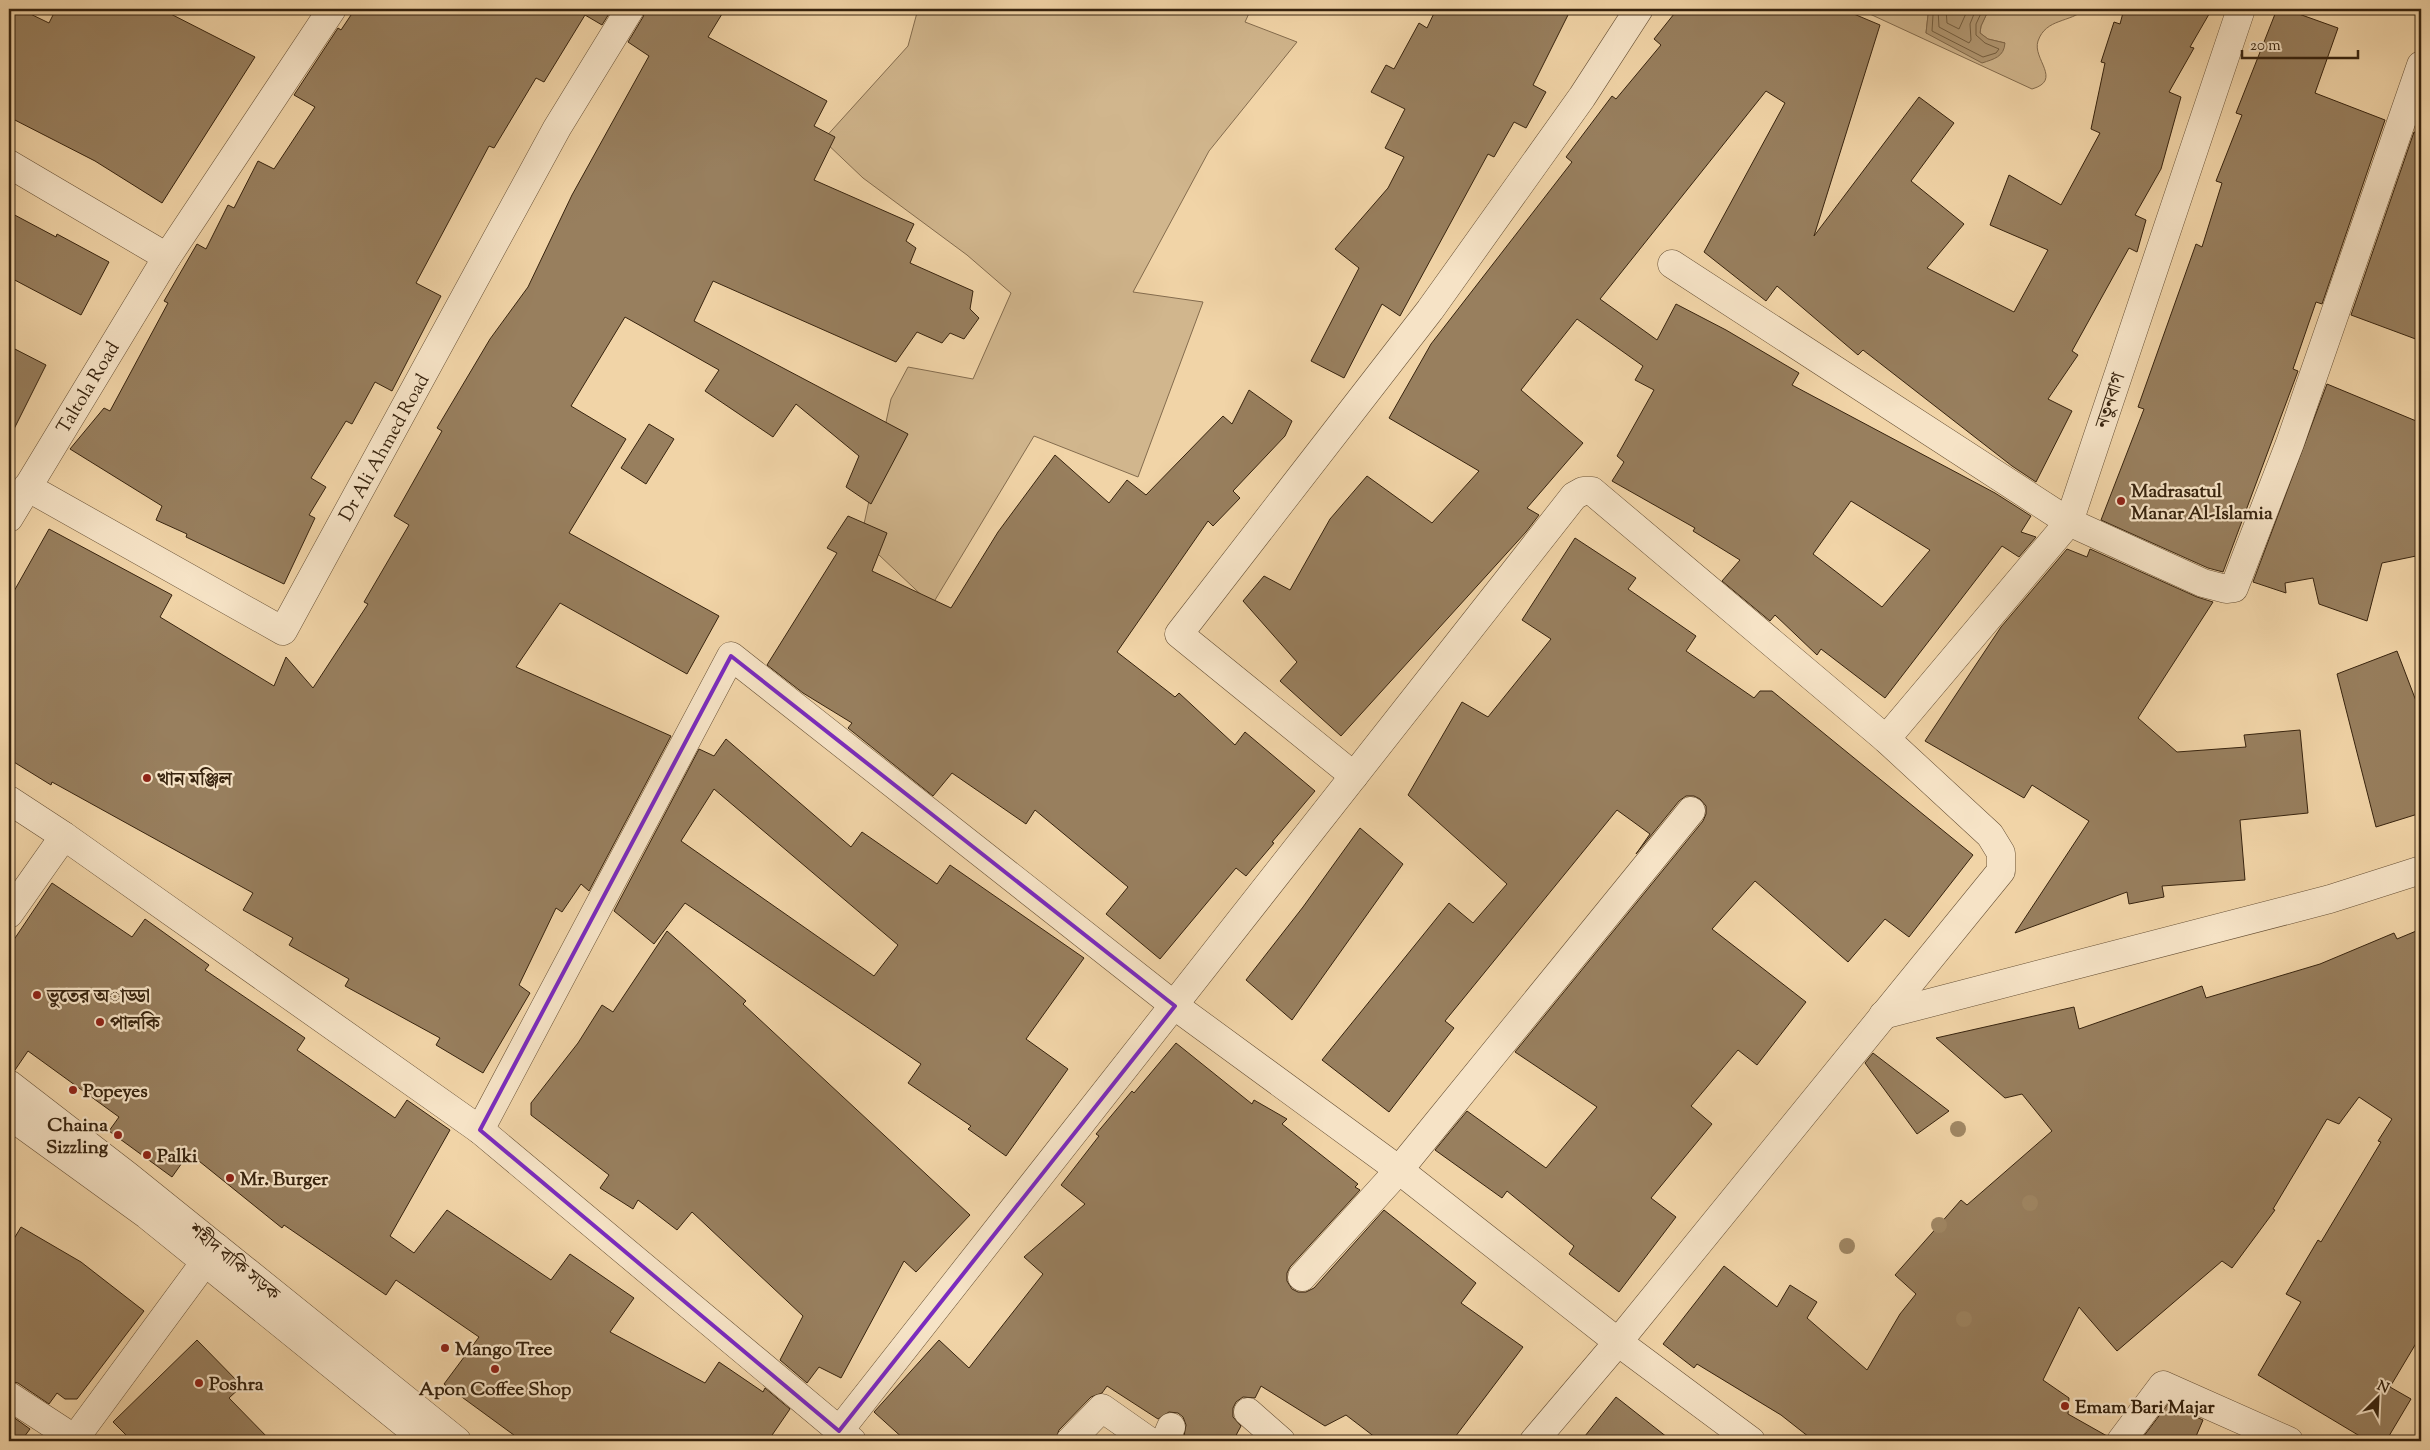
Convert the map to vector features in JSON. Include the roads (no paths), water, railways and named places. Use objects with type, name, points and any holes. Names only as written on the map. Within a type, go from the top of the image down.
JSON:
[{"type":"street","name":"Taltola Road","points":[[9,518],[167,257],[332,9]]},
{"type":"street","name":"Dr Ali Ahmed Road","points":[[27,487],[283,631],[557,128],[630,9]]},
{"type":"street","points":[[1354,776],[1179,634],[1430,310],[1582,97],[1639,9]]},
{"type":"street","name":"নতুনবাগ","points":[[1886,739],[2069,522],[2241,9]]},
{"type":"street","points":[[1672,264],[2069,522],[2203,583],[2226,589],[2234,588],[2290,443],[2421,65]]},
{"type":"street","points":[[9,164],[167,257]]},
{"type":"street","points":[[9,800],[64,836],[480,1130],[846,1436],[1175,1006],[1574,496],[1582,491],[1592,491],[1886,739],[1990,835],[2002,853],[2001,871],[1618,1342],[1534,1441]]},
{"type":"street","points":[[480,1130],[731,656],[1175,1006],[1399,1170],[1618,1342],[1751,1441]]},
{"type":"street","points":[[1302,1277],[1399,1170],[1691,811]]},
{"type":"street","points":[[9,914],[64,836]]},
{"type":"street","points":[[1883,1015],[2330,899],[2421,870]]},
{"type":"street","name":"শহীদ বাকি সড়ক","points":[[9,1084],[211,1254],[426,1441]]},
{"type":"street","name":"শহীদ বাকি সড়ক","points":[[9,1115],[147,1215],[211,1254],[457,1441]]},
{"type":"street","points":[[9,1396],[75,1440],[211,1254]]},
{"type":"street","points":[[2121,1441],[2163,1385],[2289,1441]]},
{"type":"street","points":[[1070,1441],[1102,1408],[1162,1437]]},
{"type":"street","points":[[1248,1412],[1281,1441]]},
{"type":"water","points":[[1926,9],[1989,9],[1981,26],[1980,33],[1988,39],[2005,43],[2003,51],[1998,57],[1982,63],[1926,33],[1928,15]]},
{"type":"place","name":"Madrasatul Manar Al-Islamia","points":[[2121,501]]},
{"type":"place","name":"খান মঞ্জিল","points":[[147,778]]},
{"type":"place","name":"ভুতের অাড্ডা","points":[[37,995]]},
{"type":"place","name":"পালকি","points":[[100,1022]]},
{"type":"place","name":"Popeyes","points":[[73,1090]]},
{"type":"place","name":"Chaina Sizzling","points":[[118,1135]]},
{"type":"place","name":"Palki","points":[[147,1155]]},
{"type":"place","name":"Mr. Burger","points":[[230,1178]]},
{"type":"place","name":"Mango Tree","points":[[445,1348]]},
{"type":"place","name":"Apon Coffee Shop","points":[[495,1369]]},
{"type":"place","name":"Poshra","points":[[199,1383]]},
{"type":"place","name":"Emam Bari Majar","points":[[2065,1406]]}]
